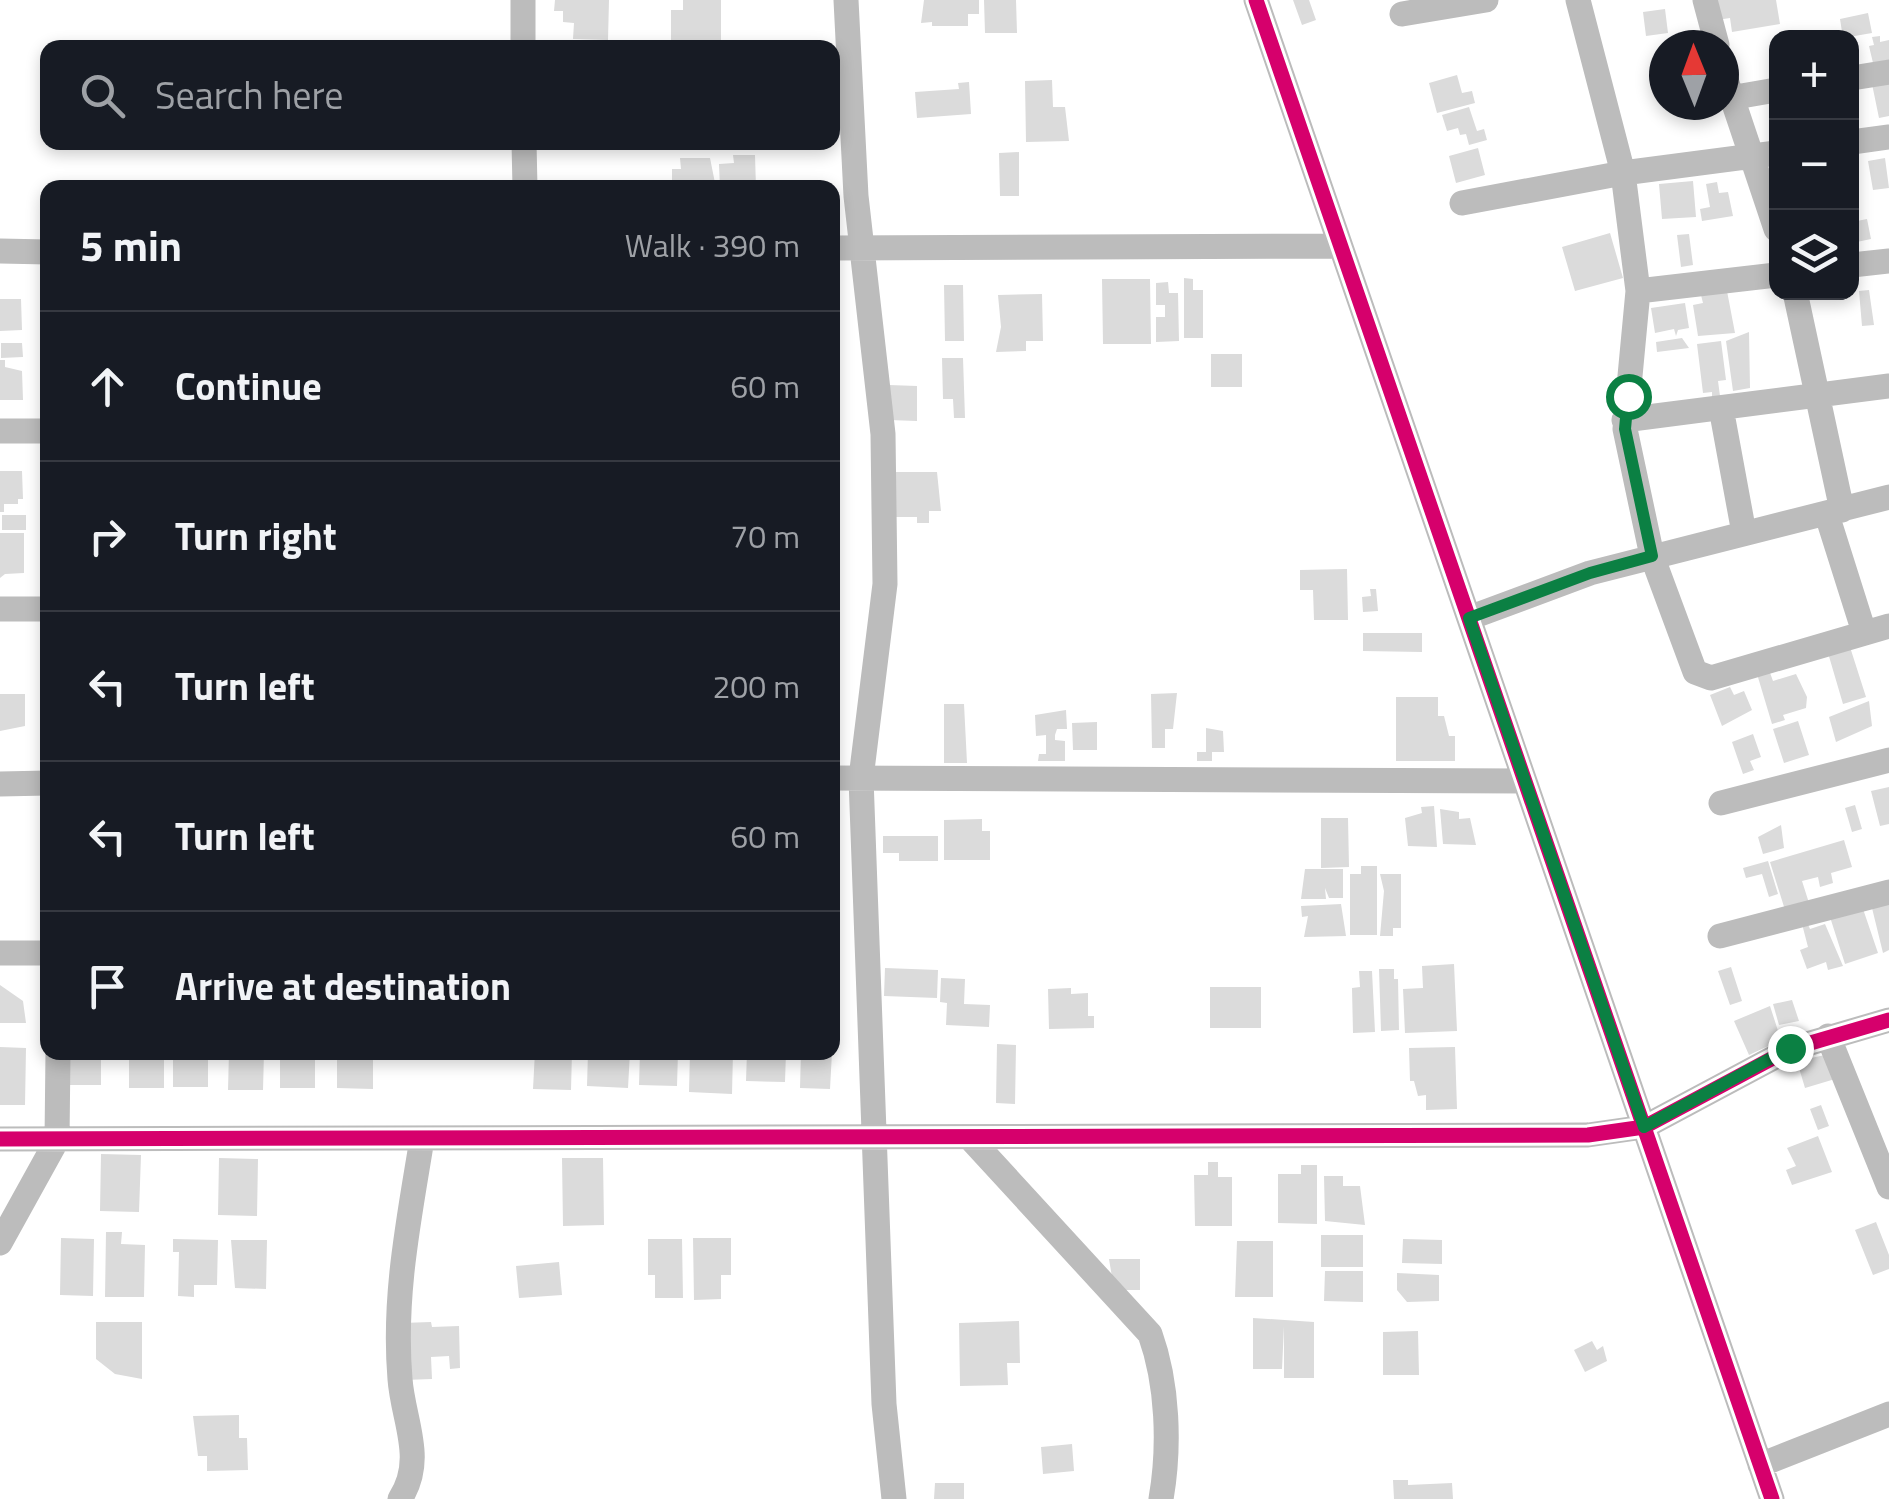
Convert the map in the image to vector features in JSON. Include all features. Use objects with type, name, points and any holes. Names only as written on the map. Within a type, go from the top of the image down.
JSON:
[{"type":"street","points":[[523,0],[524,40]]},
{"type":"street","points":[[846,0],[856,196],[883,434],[885,584],[862,778],[884,1404],[894,1499]]},
{"type":"street","points":[[1256,0],[1772,1499]]},
{"type":"street","points":[[1402,14],[1486,0]]},
{"type":"street","points":[[1578,0],[1623,172],[1638,291],[1624,420],[1652,556],[1700,677],[1711,678],[1877,629],[1835,512],[1797,300]]},
{"type":"street","points":[[1705,0],[1712,30]]},
{"type":"street","points":[[1859,77],[1889,72]]},
{"type":"street","points":[[1739,87],[1769,89]]},
{"type":"street","points":[[1739,108],[1764,154],[1773,210]]},
{"type":"street","points":[[1859,141],[1889,137]]},
{"type":"street","points":[[524,150],[525,180]]},
{"type":"street","points":[[1462,203],[1623,172],[1764,154]]},
{"type":"street","points":[[840,248],[1340,246]]},
{"type":"street","points":[[0,251],[40,252]]},
{"type":"street","points":[[1859,265],[1889,261]]},
{"type":"street","points":[[1638,291],[1769,276]]},
{"type":"street","points":[[1624,420],[1889,386]]},
{"type":"street","points":[[1721,408],[1744,533]]},
{"type":"street","points":[[0,432],[40,432]]},
{"type":"street","points":[[1469,618],[1590,573],[1889,497]]},
{"type":"street","points":[[0,609],[40,609]]},
{"type":"street","points":[[1721,803],[1889,760]]},
{"type":"street","points":[[840,778],[1524,781]]},
{"type":"street","points":[[0,784],[40,783]]},
{"type":"street","points":[[1720,936],[1889,892]]},
{"type":"street","points":[[0,954],[40,954]]},
{"type":"street","points":[[0,1140],[1588,1136],[1644,1127],[1763,1060],[1828,1036],[1889,1020]]},
{"type":"street","points":[[1828,1036],[1889,1187]]},
{"type":"street","points":[[0,1243],[57,1140],[58,1060]]},
{"type":"street","points":[[970,1136],[1150,1334],[1160,1366],[1164,1420],[1160,1499]]},
{"type":"street","points":[[400,1499],[408,1487],[414,1450],[400,1380],[396,1300],[422,1138]]},
{"type":"street","points":[[1760,1466],[1889,1414]]},
{"type":"building","points":[[555,0],[609,0],[608,40],[573,39],[574,23],[563,22],[563,11],[554,11]]},
{"type":"building","points":[[683,0],[721,0],[721,40],[671,40],[671,10],[683,10]]},
{"type":"building","points":[[924,0],[979,0],[979,14],[968,14],[968,26],[932,26],[932,22],[921,23]]},
{"type":"building","points":[[984,0],[1016,0],[1017,33],[985,33]]},
{"type":"building","points":[[1293,0],[1309,0],[1316,20],[1302,25]]},
{"type":"building","points":[[1713,0],[1776,0],[1780,24],[1739,31],[1732,30],[1730,18],[1717,20]]},
{"type":"building","points":[[1665,9],[1668,30],[1649,30],[1646,36],[1643,12]]},
{"type":"building","points":[[1868,13],[1872,33],[1859,35],[1859,30],[1842,30],[1840,19]]},
{"type":"building","points":[[1880,36],[1880,42],[1889,40],[1889,60],[1873,63],[1869,46],[1874,45],[1872,37]]},
{"type":"building","points":[[1457,75],[1462,93],[1472,91],[1475,103],[1437,113],[1429,83]]},
{"type":"building","points":[[1052,80],[1053,107],[1065,107],[1069,141],[1026,142],[1025,81]]},
{"type":"building","points":[[1889,81],[1889,116],[1879,118],[1872,84]]},
{"type":"building","points":[[969,82],[971,114],[917,118],[915,92],[959,89],[958,83]]},
{"type":"building","points":[[1469,107],[1477,131],[1484,129],[1487,140],[1469,145],[1466,134],[1460,135],[1458,128],[1447,131],[1442,115]]},
{"type":"building","points":[[1478,148],[1485,175],[1456,183],[1449,156]]},
{"type":"building","points":[[1019,152],[1019,196],[1000,196],[999,153]]},
{"type":"building","points":[[733,155],[755,155],[756,180],[720,180],[719,164],[734,163]]},
{"type":"building","points":[[680,158],[710,158],[714,180],[672,180],[672,169],[681,169]]},
{"type":"building","points":[[1885,158],[1889,188],[1873,190],[1868,161]]},
{"type":"building","points":[[1693,181],[1696,217],[1662,219],[1659,184]]},
{"type":"building","points":[[1717,182],[1719,193],[1728,192],[1733,216],[1702,221],[1700,209],[1710,207],[1706,184]]},
{"type":"building","points":[[1867,219],[1871,239],[1859,242],[1859,221]]},
{"type":"building","points":[[1610,233],[1623,278],[1575,291],[1562,247]]},
{"type":"building","points":[[1689,234],[1693,265],[1681,267],[1677,235]]},
{"type":"building","points":[[1184,278],[1193,279],[1193,290],[1203,290],[1203,338],[1184,338]]},
{"type":"building","points":[[1102,279],[1150,279],[1151,344],[1103,344]]},
{"type":"building","points":[[1168,282],[1169,293],[1178,293],[1179,341],[1156,342],[1156,317],[1165,317],[1165,305],[1156,305],[1156,283]]},
{"type":"building","points":[[944,285],[963,285],[964,341],[945,341]]},
{"type":"building","points":[[1869,290],[1874,325],[1862,326],[1859,291]]},
{"type":"building","points":[[1727,291],[1735,333],[1698,336],[1693,305],[1703,303],[1701,295]]},
{"type":"building","points":[[1042,294],[1043,341],[1026,341],[1026,351],[996,352],[1001,327],[998,295]]},
{"type":"building","points":[[0,299],[21,299],[22,330],[0,331]]},
{"type":"building","points":[[1685,303],[1689,328],[1678,330],[1676,336],[1674,329],[1655,333],[1651,308]]},
{"type":"building","points":[[1749,332],[1750,388],[1733,391],[1726,341]]},
{"type":"building","points":[[1682,338],[1689,348],[1657,352],[1656,342]]},
{"type":"building","points":[[1721,341],[1726,380],[1718,381],[1720,396],[1712,397],[1712,392],[1703,393],[1697,344]]},
{"type":"building","points":[[1,343],[22,343],[23,357],[1,358]]},
{"type":"building","points":[[1211,354],[1242,354],[1242,387],[1211,387]]},
{"type":"building","points":[[942,358],[963,358],[965,418],[954,418],[953,399],[943,399]]},
{"type":"building","points":[[0,360],[5,360],[5,367],[22,371],[23,400],[0,400]]},
{"type":"building","points":[[889,385],[917,386],[917,421],[889,420]]},
{"type":"building","points":[[0,471],[22,471],[23,499],[18,499],[18,504],[4,504],[4,512],[0,512]]},
{"type":"building","points":[[892,472],[937,472],[941,511],[929,511],[929,523],[917,523],[917,517],[888,517]]},
{"type":"building","points":[[2,515],[26,515],[26,530],[2,530]]},
{"type":"building","points":[[0,533],[24,533],[24,573],[0,578]]},
{"type":"building","points":[[1347,569],[1348,620],[1314,620],[1313,590],[1300,590],[1300,570]]},
{"type":"building","points":[[1370,589],[1376,589],[1378,611],[1363,612],[1362,597],[1371,596]]},
{"type":"building","points":[[1363,633],[1422,633],[1422,652],[1363,651]]},
{"type":"building","points":[[1850,647],[1866,697],[1843,704],[1828,653]]},
{"type":"building","points":[[1769,670],[1773,681],[1796,674],[1807,697],[1806,708],[1783,715],[1785,720],[1772,724],[1757,674]]},
{"type":"building","points":[[1730,687],[1734,695],[1744,691],[1752,710],[1722,726],[1710,695]]},
{"type":"building","points":[[1177,693],[1173,729],[1165,729],[1165,748],[1152,748],[1151,694]]},
{"type":"building","points":[[0,694],[25,694],[25,726],[0,731]]},
{"type":"building","points":[[1396,697],[1438,697],[1438,716],[1444,716],[1449,736],[1455,736],[1455,761],[1396,761]]},
{"type":"building","points":[[1869,701],[1872,726],[1836,742],[1829,717]]},
{"type":"building","points":[[944,704],[964,704],[967,763],[944,763]]},
{"type":"building","points":[[1066,710],[1067,729],[1057,729],[1055,735],[1055,740],[1065,741],[1065,761],[1038,761],[1039,754],[1046,754],[1046,735],[1036,736],[1035,715]]},
{"type":"building","points":[[1798,721],[1809,755],[1784,763],[1773,729]]},
{"type":"building","points":[[1097,722],[1097,750],[1073,750],[1072,723]]},
{"type":"building","points":[[1206,728],[1223,731],[1224,752],[1212,752],[1212,761],[1197,761],[1197,752],[1206,752]]},
{"type":"building","points":[[1753,734],[1761,757],[1750,761],[1754,770],[1743,774],[1732,742]]},
{"type":"building","points":[[1889,787],[1889,824],[1880,826],[1871,791]]},
{"type":"building","points":[[1855,805],[1862,829],[1852,832],[1845,808]]},
{"type":"building","points":[[1434,806],[1437,847],[1408,846],[1405,818],[1422,813],[1421,807]]},
{"type":"building","points":[[1440,809],[1459,812],[1459,819],[1470,818],[1476,845],[1443,844]]},
{"type":"building","points":[[1321,818],[1348,818],[1349,867],[1321,868]]},
{"type":"building","points":[[982,819],[982,831],[990,831],[990,860],[944,860],[944,820]]},
{"type":"building","points":[[1781,825],[1784,848],[1763,854],[1758,837]]},
{"type":"building","points":[[883,836],[938,836],[938,861],[899,861],[899,853],[883,853]]},
{"type":"building","points":[[1844,840],[1852,867],[1831,873],[1833,883],[1820,887],[1818,877],[1802,881],[1809,903],[1785,910],[1770,862]]},
{"type":"building","points":[[1768,861],[1778,894],[1769,897],[1762,874],[1746,878],[1743,868]]},
{"type":"building","points":[[1361,866],[1377,866],[1377,935],[1350,935],[1350,874],[1361,874]]},
{"type":"building","points":[[1305,869],[1343,869],[1343,898],[1329,898],[1325,888],[1326,899],[1301,899]]},
{"type":"building","points":[[1380,874],[1401,874],[1401,928],[1393,928],[1393,936],[1380,936],[1384,891]]},
{"type":"building","points":[[1889,903],[1889,950],[1883,953],[1872,908]]},
{"type":"building","points":[[1341,904],[1346,936],[1304,937],[1308,916],[1302,917],[1301,906]]},
{"type":"building","points":[[1862,906],[1878,953],[1845,964],[1830,917]]},
{"type":"building","points":[[1807,922],[1810,929],[1825,924],[1843,966],[1828,970],[1826,962],[1807,969],[1800,950],[1808,947],[1802,924]]},
{"type":"building","points":[[1454,964],[1457,1031],[1405,1033],[1403,989],[1423,988],[1422,966]]},
{"type":"building","points":[[1731,967],[1742,1001],[1730,1005],[1718,971]]},
{"type":"building","points":[[885,968],[938,970],[937,998],[884,996]]},
{"type":"building","points":[[1379,969],[1394,969],[1394,979],[1398,979],[1399,1030],[1381,1031]]},
{"type":"building","points":[[1359,971],[1372,971],[1375,1032],[1353,1033],[1352,988],[1360,987]]},
{"type":"building","points":[[941,978],[965,979],[964,1004],[990,1005],[989,1027],[946,1025],[947,1003],[940,1002]]},
{"type":"building","points":[[0,985],[23,1001],[26,1023],[0,1023]]},
{"type":"building","points":[[1210,987],[1261,987],[1261,1028],[1210,1028]]},
{"type":"building","points":[[1071,988],[1071,994],[1088,993],[1088,1016],[1094,1016],[1094,1028],[1049,1029],[1048,989]]},
{"type":"building","points":[[1792,1000],[1799,1021],[1779,1025],[1773,1004]]},
{"type":"building","points":[[1770,1006],[1781,1040],[1749,1055],[1734,1021]]},
{"type":"building","points":[[997,1044],[1016,1045],[1015,1104],[996,1103]]},
{"type":"building","points":[[0,1047],[26,1048],[25,1105],[0,1105]]},
{"type":"building","points":[[1455,1047],[1457,1109],[1426,1110],[1426,1095],[1418,1096],[1414,1081],[1410,1081],[1409,1048]]},
{"type":"building","points":[[1825,1055],[1835,1079],[1805,1088],[1797,1061]]},
{"type":"building","points":[[66,1060],[101,1060],[101,1085],[66,1085]]},
{"type":"building","points":[[129,1060],[164,1060],[164,1088],[129,1088]]},
{"type":"building","points":[[173,1060],[208,1060],[208,1087],[173,1087]]},
{"type":"building","points":[[229,1060],[264,1060],[263,1090],[228,1090]]},
{"type":"building","points":[[280,1060],[315,1060],[315,1088],[280,1088]]},
{"type":"building","points":[[337,1060],[373,1060],[373,1089],[337,1088]]},
{"type":"building","points":[[535,1060],[572,1060],[571,1090],[533,1089]]},
{"type":"building","points":[[588,1060],[630,1060],[628,1088],[587,1086]]},
{"type":"building","points":[[640,1060],[678,1060],[677,1086],[639,1085]]},
{"type":"building","points":[[690,1060],[733,1060],[732,1094],[689,1092]]},
{"type":"building","points":[[747,1060],[786,1060],[785,1082],[746,1081]]},
{"type":"building","points":[[801,1060],[832,1060],[830,1089],[800,1088]]},
{"type":"building","points":[[1821,1105],[1829,1126],[1818,1130],[1810,1109]]},
{"type":"building","points":[[1818,1136],[1832,1172],[1792,1185],[1786,1170],[1796,1166],[1787,1148]]},
{"type":"building","points":[[101,1154],[141,1155],[139,1212],[100,1211]]},
{"type":"building","points":[[219,1158],[258,1159],[257,1216],[218,1215]]},
{"type":"building","points":[[562,1158],[603,1158],[604,1225],[563,1226]]},
{"type":"building","points":[[1208,1162],[1218,1162],[1218,1177],[1232,1177],[1232,1226],[1195,1226],[1194,1175],[1208,1175]]},
{"type":"building","points":[[1301,1165],[1317,1165],[1317,1224],[1278,1223],[1278,1174],[1301,1174]]},
{"type":"building","points":[[1324,1176],[1343,1176],[1343,1186],[1360,1186],[1365,1225],[1325,1221]]},
{"type":"building","points":[[1876,1222],[1889,1255],[1889,1269],[1873,1275],[1855,1230]]},
{"type":"building","points":[[106,1232],[122,1232],[121,1244],[145,1245],[144,1297],[105,1297]]},
{"type":"building","points":[[1321,1235],[1363,1235],[1363,1267],[1321,1267]]},
{"type":"building","points":[[61,1238],[94,1239],[93,1296],[60,1295]]},
{"type":"building","points":[[693,1238],[731,1238],[731,1275],[721,1275],[721,1299],[694,1300]]},
{"type":"building","points":[[173,1239],[218,1240],[217,1285],[194,1285],[194,1297],[178,1296],[179,1252],[173,1252]]},
{"type":"building","points":[[648,1239],[682,1239],[683,1298],[655,1298],[655,1275],[648,1275]]},
{"type":"building","points":[[1403,1239],[1442,1240],[1442,1264],[1402,1263]]},
{"type":"building","points":[[231,1240],[267,1240],[266,1289],[235,1288]]},
{"type":"building","points":[[1237,1241],[1273,1241],[1273,1297],[1235,1297]]},
{"type":"building","points":[[1109,1259],[1140,1259],[1140,1290],[1120,1290],[1113,1283]]},
{"type":"building","points":[[559,1262],[562,1295],[519,1298],[516,1266]]},
{"type":"building","points":[[1325,1271],[1363,1271],[1363,1302],[1324,1301]]},
{"type":"building","points":[[1397,1273],[1439,1275],[1439,1301],[1407,1302],[1397,1290]]},
{"type":"building","points":[[1253,1318],[1314,1322],[1314,1378],[1284,1378],[1284,1326],[1282,1369],[1253,1369]]},
{"type":"building","points":[[1019,1321],[1020,1363],[1007,1363],[1008,1385],[960,1386],[959,1323]]},
{"type":"building","points":[[96,1322],[142,1322],[142,1379],[115,1374],[96,1359]]},
{"type":"building","points":[[431,1322],[432,1327],[459,1326],[460,1368],[450,1369],[449,1356],[431,1357],[432,1379],[404,1380],[402,1323]]},
{"type":"building","points":[[1418,1331],[1419,1375],[1383,1375],[1383,1332]]},
{"type":"building","points":[[1592,1341],[1597,1350],[1603,1346],[1607,1361],[1585,1372],[1574,1350]]},
{"type":"building","points":[[239,1415],[239,1438],[247,1438],[248,1470],[207,1471],[207,1456],[198,1456],[193,1416]]},
{"type":"building","points":[[1072,1444],[1074,1471],[1043,1474],[1041,1447]]},
{"type":"building","points":[[1393,1480],[1408,1480],[1408,1485],[1452,1483],[1453,1499],[1394,1499]]},
{"type":"building","points":[[935,1483],[964,1483],[964,1499],[934,1499]]},
{"type":"cycle path","points":[[1256,0],[1772,1499]]},
{"type":"cycle path","points":[[0,1139],[1588,1135],[1644,1127],[1790,1049],[1889,1020]]},
{"type":"route","points":[[1628,396],[1625,429],[1652,556],[1590,573],[1469,618],[1644,1127],[1790,1048]]}]
